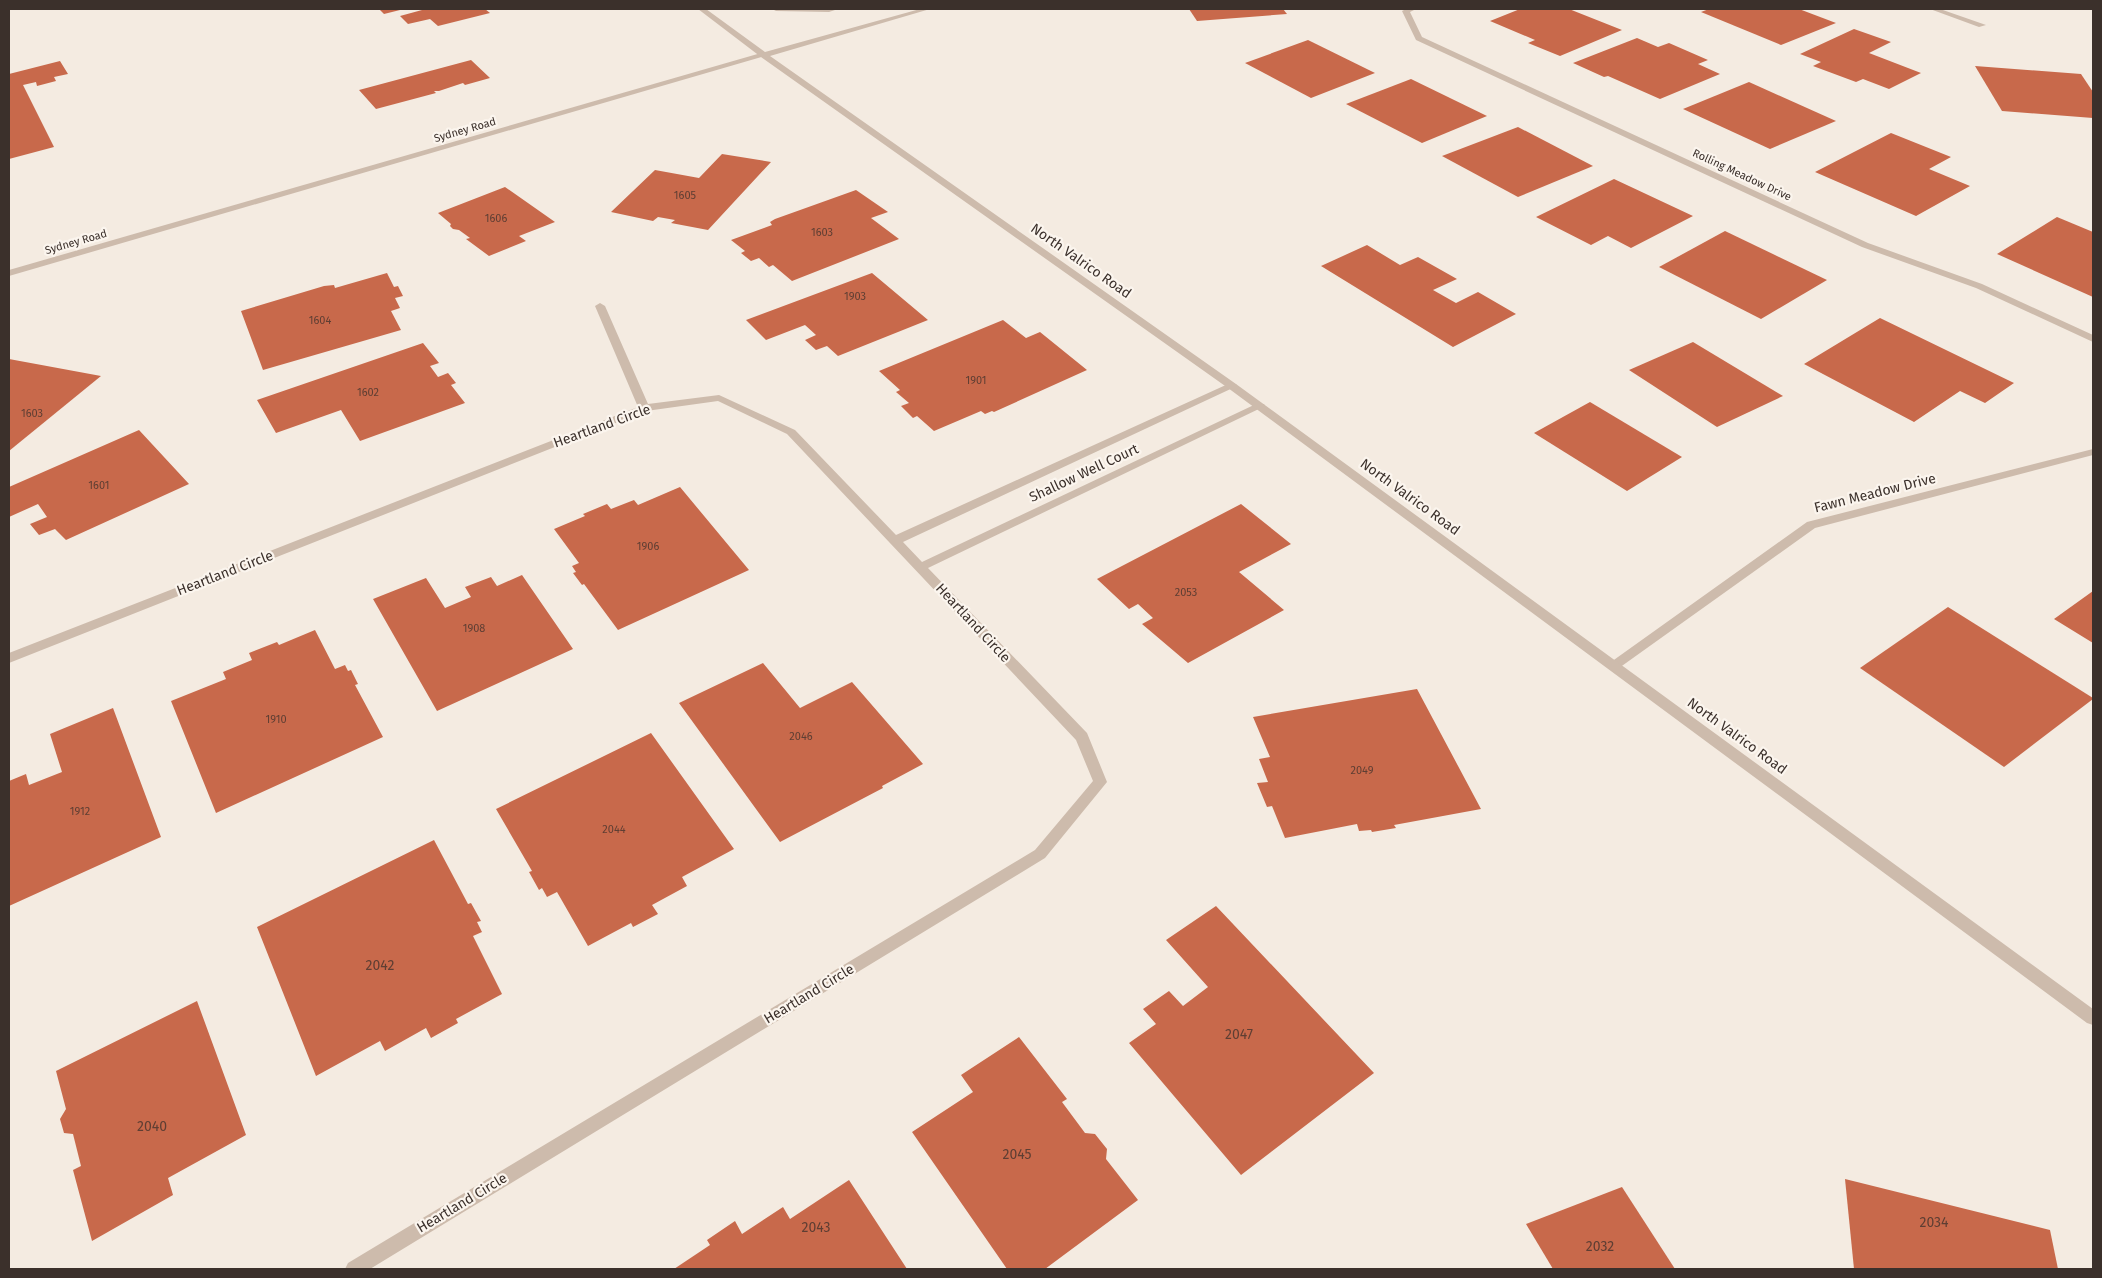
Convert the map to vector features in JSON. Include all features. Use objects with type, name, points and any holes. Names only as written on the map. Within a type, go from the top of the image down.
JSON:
[{"type":"street","name":"North Valrico Road","points":[[702,9],[764,55],[1260,406],[2093,1018]]},
{"type":"street","points":[[776,9],[834,9]]},
{"type":"street","name":"Sydney Road","points":[[9,273],[927,9]]},
{"type":"street","name":"Rolling Meadow Drive","points":[[1412,9],[1406,11],[1420,38],[1865,244],[1979,286],[2093,339]]},
{"type":"street","points":[[1934,9],[1982,25]]},
{"type":"street","points":[[600,306],[644,408]]},
{"type":"street","name":"Shallow Well Court","points":[[894,541],[1232,386]]},
{"type":"street","name":"Heartland Circle","points":[[9,658],[644,408],[719,398],[792,432],[1082,737],[1100,782],[1040,854],[354,1269]]},
{"type":"street","name":"Shallow Well Court","points":[[921,567],[1260,406]]},
{"type":"street","name":"Fawn Meadow Drive","points":[[1615,665],[1811,525],[2093,452]]},
{"type":"building","points":[[379,9],[404,9],[384,14]]},
{"type":"building","points":[[420,9],[485,9],[490,13],[438,26],[430,19],[408,24],[400,16],[422,10]]},
{"type":"building","points":[[1189,9],[1283,9],[1287,14],[1197,21]]},
{"type":"building","points":[[1520,9],[1569,9],[1622,30],[1560,56],[1528,43],[1535,40],[1490,21]]},
{"type":"building","points":[[1709,9],[1799,9],[1836,23],[1781,45],[1701,12]]},
{"type":"building","points":[[1854,29],[1891,42],[1869,53],[1921,73],[1889,89],[1863,79],[1856,82],[1813,66],[1821,62],[1800,54]]},
{"type":"building","points":[[1637,38],[1658,47],[1669,43],[1708,60],[1698,64],[1720,74],[1660,99],[1573,63]]},
{"type":"building","points":[[1308,40],[1375,73],[1311,98],[1245,63]]},
{"type":"building","points":[[471,60],[490,78],[465,85],[463,83],[434,91],[436,93],[376,109],[359,90]]},
{"type":"building","points":[[60,61],[68,74],[54,77],[56,81],[37,86],[36,82],[23,85],[54,147],[9,159],[9,74]]},
{"type":"building","points":[[1975,66],[2081,74],[2093,92],[2093,118],[2002,111]]},
{"type":"building","points":[[1411,79],[1487,116],[1422,143],[1346,104]]},
{"type":"building","points":[[1749,82],[1836,121],[1770,149],[1683,109]]},
{"type":"building","points":[[1518,127],[1593,166],[1518,197],[1442,156]]},
{"type":"building","points":[[1891,133],[1951,157],[1929,169],[1970,186],[1916,216],[1815,172]]},
{"type":"building","points":[[722,154],[771,162],[708,230],[671,223],[675,220],[658,217],[653,221],[611,212],[655,170],[699,178]]},
{"type":"building","points":[[1614,179],[1693,216],[1631,248],[1608,236],[1591,245],[1536,217]]},
{"type":"building","points":[[505,187],[555,222],[519,236],[526,241],[489,256],[466,239],[470,238],[459,230],[453,229],[450,226],[451,224],[438,213]]},
{"type":"building","points":[[856,190],[888,212],[871,218],[899,239],[792,281],[773,265],[769,267],[759,258],[751,261],[741,253],[745,251],[731,240],[772,225],[770,222],[775,219]]},
{"type":"building","points":[[2057,217],[2093,232],[2093,297],[1997,254]]},
{"type":"building","points":[[1725,231],[1827,280],[1761,319],[1659,267]]},
{"type":"building","points":[[1367,245],[1400,265],[1418,257],[1457,279],[1433,290],[1456,303],[1478,292],[1516,314],[1453,347],[1321,266]]},
{"type":"building","points":[[387,273],[394,287],[398,286],[403,296],[395,298],[400,308],[391,311],[401,330],[263,370],[241,311],[324,286],[334,285],[335,288]]},
{"type":"building","points":[[872,273],[928,320],[838,356],[827,346],[816,350],[805,340],[816,335],[805,325],[766,340],[746,320]]},
{"type":"building","points":[[1880,318],[2014,383],[1985,403],[1960,391],[1914,422],[1804,364]]},
{"type":"building","points":[[1003,320],[1026,338],[1040,332],[1087,370],[994,412],[985,414],[981,411],[934,431],[917,416],[913,418],[901,406],[909,403],[896,392],[900,390],[879,371]]},
{"type":"building","points":[[1693,342],[1783,396],[1717,427],[1629,370]]},
{"type":"building","points":[[423,343],[439,363],[430,366],[438,377],[448,373],[456,383],[451,385],[465,403],[360,441],[341,410],[276,433],[257,400]]},
{"type":"building","points":[[9,359],[101,376],[9,451]]},
{"type":"building","points":[[1590,402],[1682,457],[1627,491],[1534,433]]},
{"type":"building","points":[[139,430],[189,484],[66,540],[55,529],[39,535],[30,524],[47,517],[38,504],[9,517],[9,487]]},
{"type":"building","points":[[680,487],[749,570],[618,630],[584,584],[582,585],[573,573],[576,572],[572,566],[579,563],[554,529],[607,504],[611,509],[634,500],[638,505]]},
{"type":"building","points":[[1241,504],[1291,544],[1239,572],[1284,610],[1188,663],[1142,624],[1153,618],[1138,604],[1129,609],[1097,579]]},
{"type":"building","points":[[522,575],[573,649],[437,711],[373,599],[426,578],[445,608],[471,597],[465,587],[491,577],[497,586]]},
{"type":"building","points":[[2093,591],[2093,643],[2054,619]]},
{"type":"building","points":[[1948,607],[2093,699],[2004,767],[1860,668]]},
{"type":"building","points":[[315,630],[335,669],[345,665],[348,671],[351,670],[358,684],[355,685],[383,737],[216,813],[171,701],[226,679],[223,672],[252,660],[249,653],[277,642],[279,645]]},
{"type":"building","points":[[763,663],[800,708],[852,682],[923,764],[882,786],[883,788],[780,842],[679,703]]},
{"type":"building","points":[[1417,689],[1481,809],[1394,825],[1396,828],[1372,832],[1371,830],[1359,831],[1357,824],[1285,838],[1272,806],[1267,807],[1257,783],[1268,782],[1259,759],[1270,757],[1253,717]]},
{"type":"building","points":[[113,708],[161,837],[9,906],[9,781],[26,774],[29,785],[62,772],[50,734]]},
{"type":"building","points":[[651,733],[734,849],[682,877],[687,886],[652,905],[658,914],[633,927],[631,923],[588,946],[557,892],[547,897],[542,888],[539,890],[529,872],[532,871],[496,809]]},
{"type":"building","points":[[434,840],[468,904],[471,903],[481,921],[477,922],[482,932],[473,936],[502,994],[456,1019],[458,1023],[431,1038],[426,1028],[385,1051],[380,1041],[316,1076],[257,927]]},
{"type":"building","points":[[1216,906],[1374,1073],[1241,1175],[1129,1043],[1156,1024],[1143,1009],[1169,991],[1183,1006],[1208,987],[1166,940]]},
{"type":"building","points":[[197,1001],[246,1135],[168,1178],[173,1195],[92,1241],[73,1170],[81,1166],[73,1134],[64,1133],[60,1119],[66,1109],[56,1071]]},
{"type":"building","points":[[1019,1037],[1067,1099],[1062,1102],[1085,1133],[1095,1134],[1107,1149],[1106,1159],[1138,1200],[1045,1269],[1007,1269],[912,1132],[973,1092],[961,1075]]},
{"type":"building","points":[[1845,1179],[2050,1230],[2058,1269],[1854,1269]]},
{"type":"building","points":[[849,1180],[907,1269],[674,1269],[710,1245],[707,1240],[735,1221],[742,1234],[783,1207],[790,1219]]},
{"type":"building","points":[[1622,1187],[1675,1269],[1553,1269],[1526,1224]]}]
